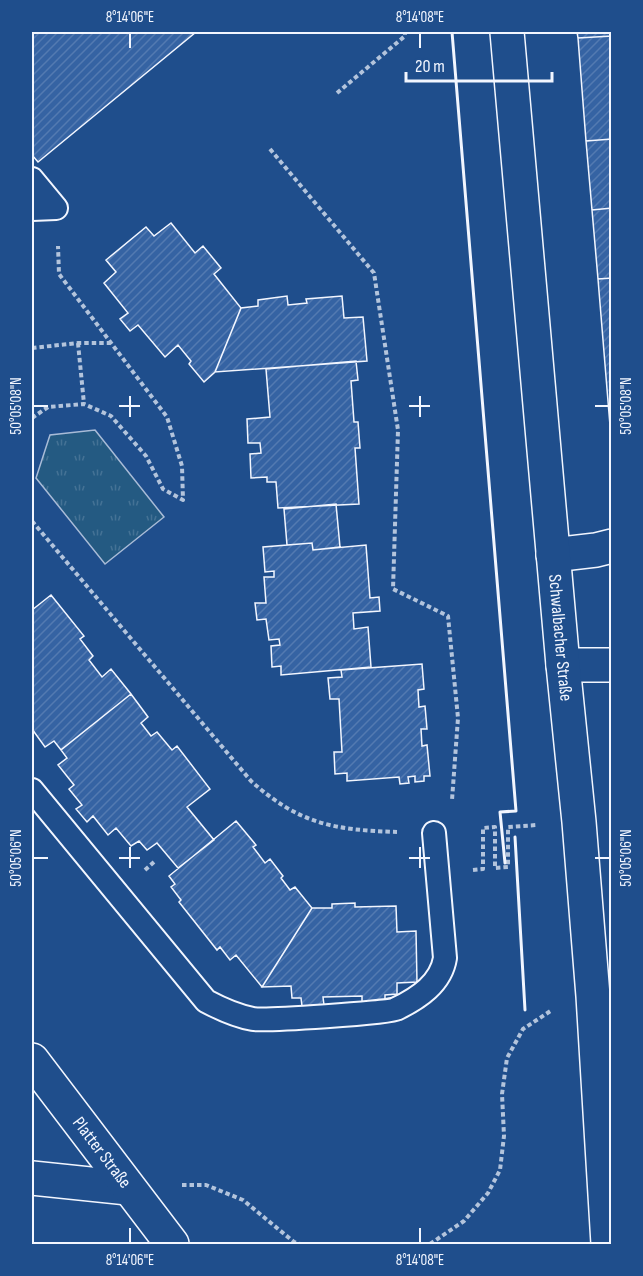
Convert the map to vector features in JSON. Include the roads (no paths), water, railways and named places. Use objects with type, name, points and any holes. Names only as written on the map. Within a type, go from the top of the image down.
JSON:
[{"type":"street","name":"Schwalbacher Straße","points":[[507,32],[579,822],[608,1245]]},
{"type":"street","points":[[553,555],[612,546]]},
{"type":"street","points":[[563,665],[612,665]]},
{"type":"street","name":"Platter Straße","points":[[32,1060],[172,1245]]},
{"type":"street","points":[[32,1178],[128,1188]]},
{"type":"lane","points":[[32,179],[56,208],[32,209]]},
{"type":"lane","points":[[32,790],[206,1001],[228,1012],[255,1019],[394,1010],[432,986],[443,969],[445,958],[434,832]]}]
